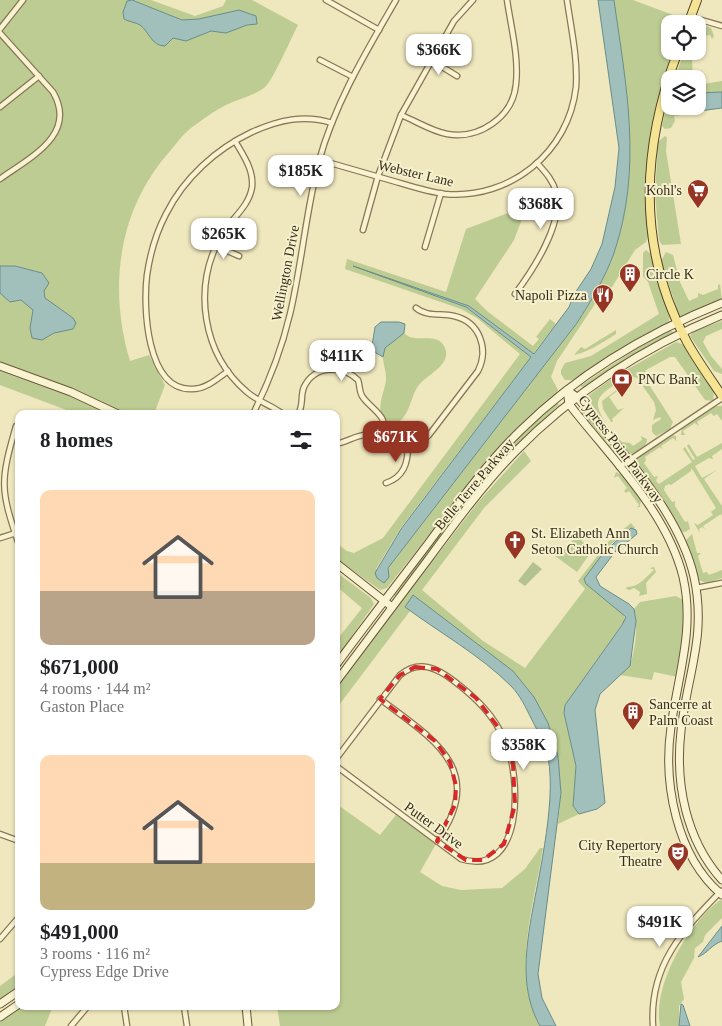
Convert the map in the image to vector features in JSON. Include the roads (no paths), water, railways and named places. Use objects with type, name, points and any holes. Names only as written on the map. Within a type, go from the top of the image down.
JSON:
[{"type":"main road","points":[[692,15],[697,0]]},
{"type":"main road","points":[[675,60],[657,115],[651,147],[649,186],[651,225],[656,255],[678,321],[722,397]]},
{"type":"street","points":[[0,29],[23,0]]},
{"type":"street","points":[[326,0],[379,30]]},
{"type":"street","name":"Wellington Drive","points":[[256,410],[277,358],[288,319],[320,160],[332,123],[353,77],[396,0]]},
{"type":"street","points":[[363,230],[378,176],[401,114],[457,15],[473,0]]},
{"type":"street","points":[[401,114],[437,132],[455,135],[479,131],[499,119],[513,99],[517,79],[507,0]]},
{"type":"street","name":"Webster Lane","points":[[320,160],[441,193],[466,194],[494,188],[518,177],[538,163],[560,134],[568,117],[575,94],[576,69],[567,0]]},
{"type":"street","points":[[706,23],[722,26]]},
{"type":"street","points":[[0,33],[52,92],[58,103],[59,115],[56,132],[43,149],[0,178]]},
{"type":"street","points":[[320,60],[353,77]]},
{"type":"street","points":[[431,60],[457,76]]},
{"type":"street","points":[[0,107],[39,76]]},
{"type":"street","points":[[228,370],[206,386],[194,389],[177,386],[166,379],[158,365],[150,342],[145,295],[152,250],[169,208],[198,170],[235,141],[260,129],[294,119],[314,118],[332,123]]},
{"type":"street","points":[[235,141],[250,170],[252,187],[246,203],[225,230],[216,246],[205,286],[206,315],[213,343],[228,370],[246,391],[276,410]]},
{"type":"street","points":[[515,294],[542,252],[557,210],[555,187],[538,163]]},
{"type":"street","points":[[425,247],[441,193]]},
{"type":"street","points":[[216,246],[239,256]]},
{"type":"street","name":"Belle Terre Parkway","points":[[340,660],[484,470],[521,430],[567,390],[615,356],[678,321],[722,303]]},
{"type":"street","points":[[340,443],[364,435],[383,437],[408,445],[422,441],[429,435],[477,374],[483,356],[480,336],[466,321],[452,316],[423,313],[416,308]]},
{"type":"street","name":"Belle Terre Parkway","points":[[340,677],[497,472],[524,444],[577,397],[630,361],[683,332],[722,315]]},
{"type":"street","points":[[0,366],[71,392],[109,410]]},
{"type":"street","points":[[300,410],[303,404],[303,390],[308,382],[320,372],[337,369],[358,380],[361,395],[375,408],[382,421],[383,437]]},
{"type":"street","name":"Cypress Point Parkway","points":[[567,390],[577,397],[674,524],[687,553],[696,588],[698,632],[681,730],[681,774],[689,825],[705,858],[722,880]]},
{"type":"street","name":"Cypress Point Parkway","points":[[567,390],[569,404],[666,531],[680,564],[685,589],[687,639],[670,737],[672,789],[676,814],[683,838],[696,863],[721,893]]},
{"type":"street","points":[[619,467],[722,397]]},
{"type":"street","points":[[15,429],[3,470],[2,481],[4,500],[15,528]]},
{"type":"street","points":[[386,483],[397,479],[404,469],[408,445]]},
{"type":"street","points":[[666,531],[675,542],[691,586],[696,588],[722,583]]},
{"type":"street","points":[[0,538],[15,534]]},
{"type":"street","points":[[340,566],[392,607]]},
{"type":"street","points":[[685,589],[693,596],[694,623],[698,632]]},
{"type":"street","name":"Putter Drive","points":[[340,754],[396,678],[407,670],[422,666],[434,668],[445,674],[481,704],[496,724],[508,748],[515,774],[516,797],[510,832],[502,848],[487,859],[470,861],[458,856],[340,769]]},
{"type":"street","points":[[380,699],[435,741],[445,752],[453,768],[456,786],[455,805],[449,824],[437,841]]},
{"type":"street","points":[[0,842],[2,835],[15,840]]},
{"type":"street","points":[[653,1026],[655,993],[664,962],[681,935],[721,893]]},
{"type":"street","points":[[0,939],[15,922]]},
{"type":"street","points":[[0,1004],[15,994]]},
{"type":"street","points":[[0,1017],[15,1007]]},
{"type":"street","points":[[71,1026],[85,1010]]},
{"type":"street","points":[[125,1010],[127,1026]]},
{"type":"street","points":[[185,1010],[188,1026]]},
{"type":"street","points":[[246,1010],[248,1026]]},
{"type":"water","points":[[132,0],[182,20],[199,19],[239,10],[256,16],[257,24],[247,25],[226,33],[211,31],[186,41],[173,38],[165,46],[156,44],[140,25],[124,19],[123,12],[127,1]]},
{"type":"water","points":[[598,0],[614,0],[627,95],[629,126],[630,158],[628,189],[623,221],[614,253],[602,280],[577,323],[388,568],[389,577],[384,583],[377,578],[375,573],[401,529],[531,357],[466,307],[353,266],[469,306],[534,354],[569,307],[575,293],[591,269],[602,244],[615,187],[619,148]]},
{"type":"water","points":[[722,92],[722,108],[706,110],[706,93]]},
{"type":"water","points":[[0,266],[15,266],[42,273],[49,283],[44,291],[45,298],[73,318],[76,323],[73,329],[54,333],[42,340],[32,338],[30,328],[33,310],[21,300],[10,302],[0,293]]},
{"type":"water","points":[[381,322],[405,324],[404,333],[385,348],[383,357],[376,353],[372,346],[375,327]]},
{"type":"water","points":[[631,528],[636,530],[637,534],[615,552],[596,577],[600,586],[634,609],[636,621],[630,666],[600,694],[595,710],[605,803],[597,809],[579,814],[573,806],[576,766],[564,713],[565,705],[626,617],[586,584],[584,579],[604,552]]},
{"type":"water","points":[[413,595],[513,671],[534,697],[548,723],[558,756],[561,793],[538,974],[542,998],[556,1026],[540,1026],[530,1000],[526,973],[529,933],[549,810],[550,787],[546,749],[525,706],[514,690],[473,654],[405,607]]},
{"type":"water","points":[[722,926],[722,941],[698,957]]},
{"type":"water","points":[[681,1004],[683,1005],[690,1026],[679,1026]]},
{"type":"place","name":"Kohl's","points":[[698,209]]},
{"type":"place","name":"Circle K","points":[[630,293]]},
{"type":"place","name":"Napoli Pizza","points":[[603,314]]},
{"type":"place","name":"PNC Bank","points":[[622,398]]},
{"type":"place","name":"St. Elizabeth Ann Seton Catholic Church","points":[[515,560]]},
{"type":"place","name":"Sancerre at Palm Coast","points":[[633,731]]},
{"type":"place","name":"City Repertory Theatre","points":[[678,872]]}]
